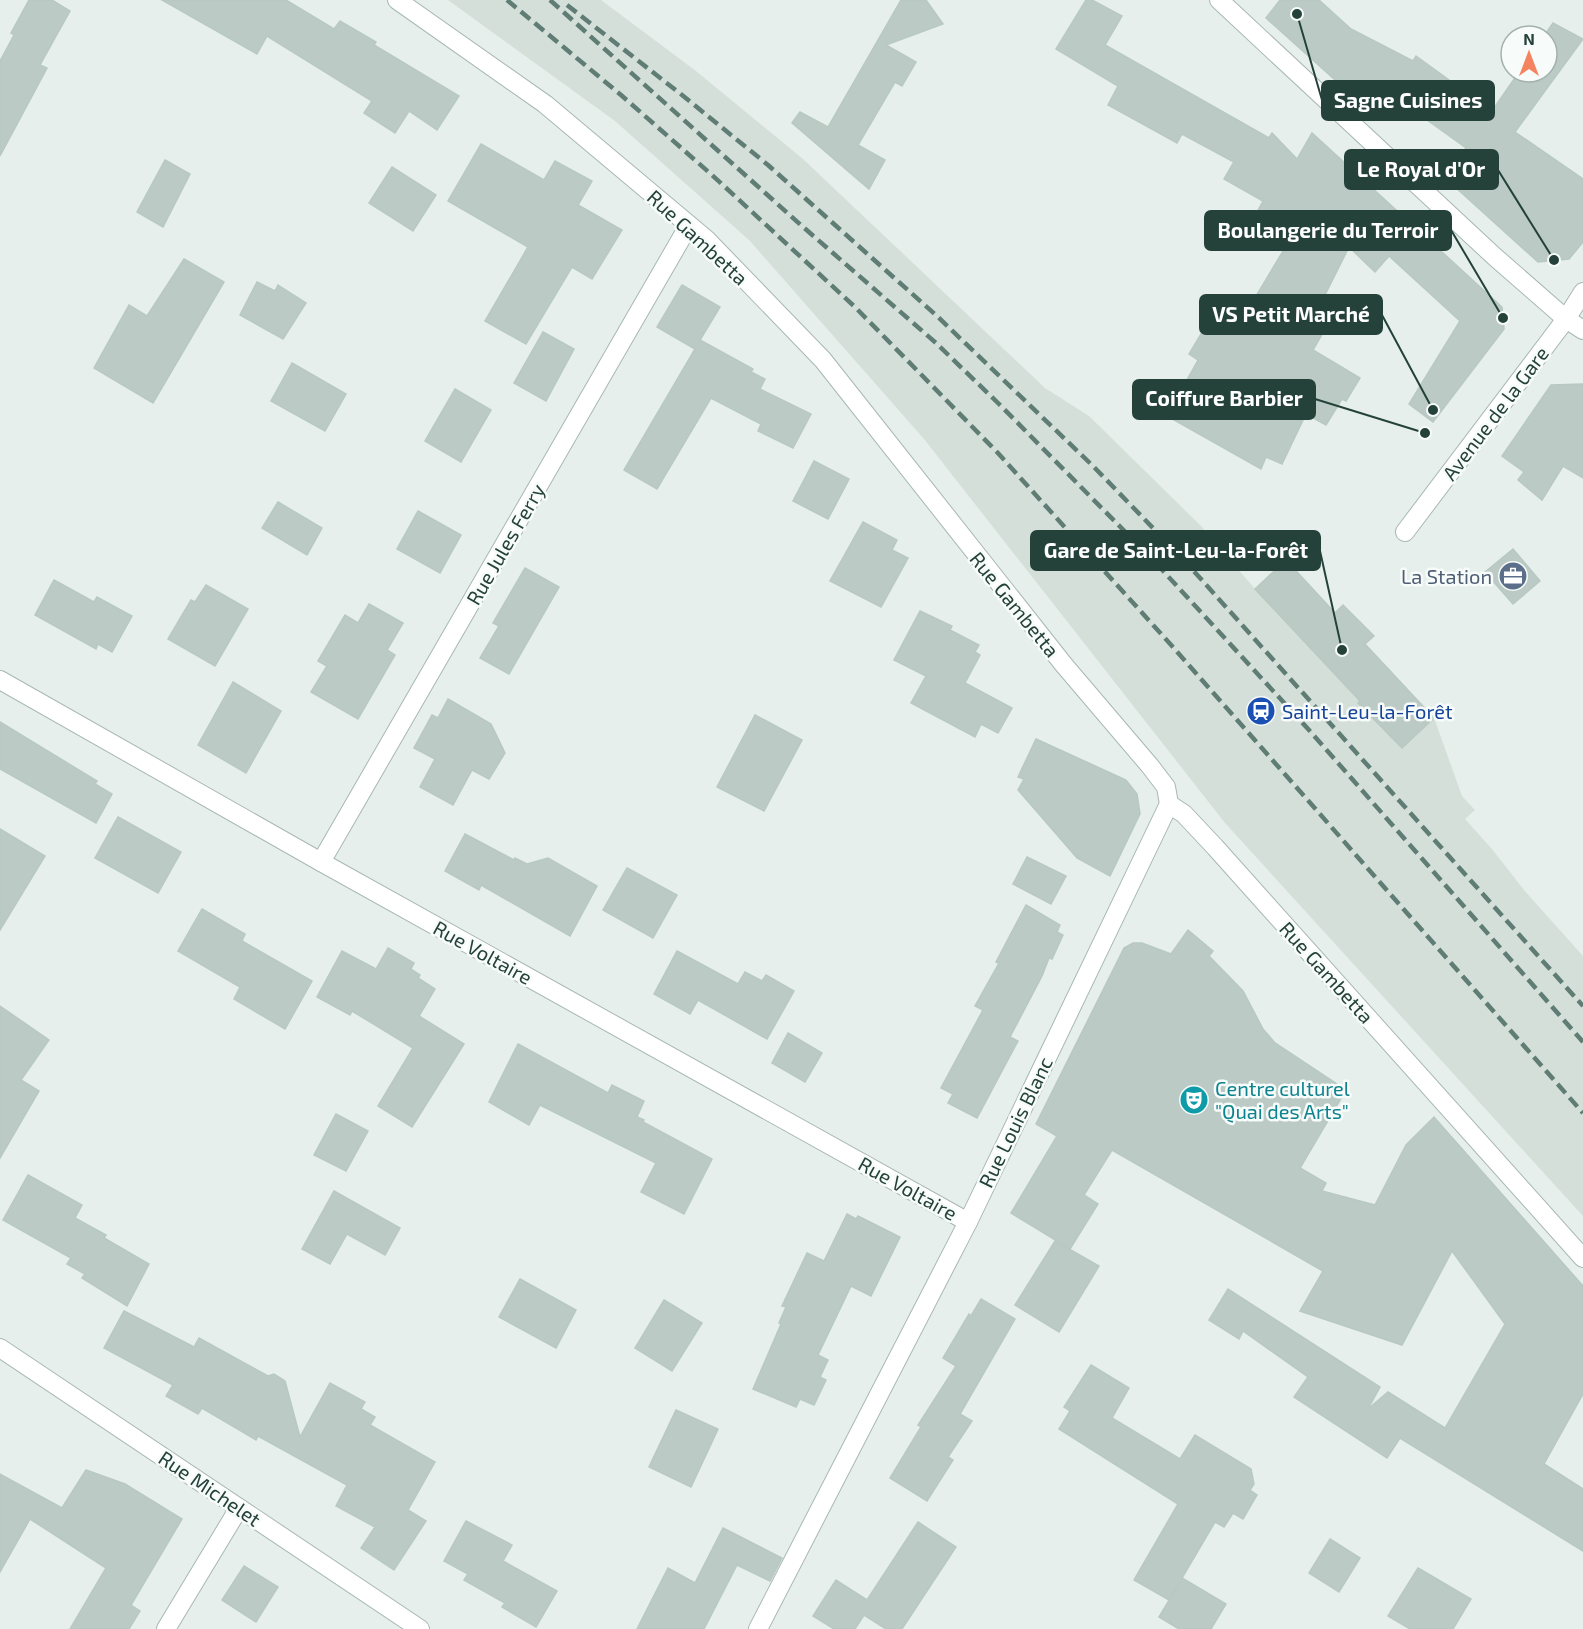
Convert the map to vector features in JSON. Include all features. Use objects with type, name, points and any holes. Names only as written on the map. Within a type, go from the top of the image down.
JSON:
[{"type":"street","name":"Rue Gambetta","points":[[397,0],[545,104],[707,240],[823,360],[1064,665],[1150,766],[1166,787],[1169,804],[1184,814],[1215,847],[1583,1258]]},
{"type":"street","points":[[1219,0],[1495,257],[1566,319],[1583,330]]},
{"type":"street","name":"Rue Jules Ferry","points":[[321,862],[689,225]]},
{"type":"street","name":"Avenue de la Gare","points":[[1405,532],[1566,319],[1583,292]]},
{"type":"street","name":"Rue Voltaire","points":[[0,680],[321,862],[968,1222]]},
{"type":"street","name":"Rue Louis Blanc","points":[[758,1629],[968,1222],[1169,804]]},
{"type":"street","name":"Rue Michelet","points":[[0,1348],[420,1629]]},
{"type":"street","points":[[165,1629],[239,1508]]},
{"type":"shaded area","points":[[448,0],[601,0],[696,71],[803,159],[1045,388],[1089,416],[1201,526],[1255,589],[1286,560],[1335,612],[1343,605],[1374,636],[1365,644],[1434,718],[1462,796],[1475,810],[1465,819],[1583,956],[1583,1216],[1225,823],[924,439],[749,240],[615,121]]},
{"type":"building","points":[[29,0],[52,0],[70,11],[40,65],[47,68],[0,156],[0,61],[14,35],[11,33]]},
{"type":"building","points":[[162,0],[286,0],[334,29],[340,21],[376,42],[374,45],[459,96],[437,130],[409,111],[395,133],[364,113],[372,101],[267,36],[257,54]]},
{"type":"building","points":[[901,0],[926,0],[943,24],[886,45],[916,62],[902,86],[895,82],[858,145],[885,160],[869,189],[792,123],[800,112],[828,127]]},
{"type":"building","points":[[1086,0],[1092,0],[1122,16],[1105,45],[1269,138],[1272,133],[1297,159],[1312,133],[1502,307],[1504,329],[1433,422],[1409,404],[1460,321],[1389,256],[1375,272],[1349,247],[1319,307],[1324,309],[1316,324],[1324,331],[1313,350],[1360,378],[1346,401],[1342,399],[1326,425],[1306,414],[1282,464],[1266,457],[1261,469],[1167,416],[1198,360],[1189,354],[1213,314],[1237,328],[1292,236],[1256,214],[1263,201],[1224,179],[1234,162],[1182,134],[1177,143],[1108,105],[1118,86],[1056,49]]},
{"type":"building","points":[[1280,0],[1319,0],[1351,29],[1413,61],[1416,56],[1492,111],[1511,84],[1550,84],[1515,132],[1583,179],[1583,242],[1569,259],[1538,262],[1444,177],[1466,148],[1406,105],[1402,114],[1384,104],[1374,115],[1266,18]]},
{"type":"building","points":[[1559,26],[1583,39],[1559,72]]},
{"type":"building","points":[[481,144],[544,180],[555,161],[592,181],[578,205],[622,230],[592,279],[572,267],[526,344],[485,321],[528,247],[448,201]]},
{"type":"building","points":[[165,160],[190,174],[163,227],[137,212]]},
{"type":"building","points":[[392,167],[436,195],[413,231],[369,203]]},
{"type":"building","points":[[184,259],[224,282],[153,403],[94,368],[129,305],[147,316]]},
{"type":"building","points":[[257,282],[275,291],[278,285],[306,303],[283,339],[240,315]]},
{"type":"building","points":[[682,285],[720,307],[700,340],[753,369],[751,372],[765,379],[760,389],[811,414],[793,448],[758,431],[761,424],[711,398],[657,489],[624,470],[695,349],[657,327]]},
{"type":"building","points":[[543,332],[574,349],[546,401],[514,383]]},
{"type":"building","points":[[292,363],[346,394],[325,431],[271,401]]},
{"type":"building","points":[[1583,384],[1583,478],[1563,466],[1542,500],[1518,480],[1524,472],[1502,456],[1551,385]]},
{"type":"building","points":[[455,389],[491,410],[461,462],[425,441]]},
{"type":"building","points":[[814,461],[849,479],[828,519],[793,501]]},
{"type":"building","points":[[278,502],[322,528],[307,555],[262,528]]},
{"type":"building","points":[[418,511],[461,535],[440,573],[397,549]]},
{"type":"building","points":[[863,522],[897,540],[892,550],[908,558],[881,607],[830,581]]},
{"type":"building","name":"La Station","points":[[1513,549],[1540,581],[1513,604],[1485,572]]},
{"type":"building","points":[[1286,560],[1335,613],[1343,605],[1374,636],[1365,644],[1434,718],[1402,748],[1255,589]]},
{"type":"building","points":[[525,568],[559,587],[509,674],[480,658],[499,626],[493,623]]},
{"type":"building","points":[[54,580],[94,602],[97,597],[132,616],[112,652],[98,644],[96,649],[35,615]]},
{"type":"building","points":[[206,585],[248,609],[215,666],[168,639],[191,600],[195,602]]},
{"type":"building","points":[[369,604],[403,623],[387,650],[395,655],[358,719],[311,692],[327,666],[318,661],[345,615],[358,623]]},
{"type":"building","points":[[920,611],[952,626],[950,630],[979,645],[975,652],[980,655],[965,683],[1012,708],[998,733],[981,724],[975,737],[911,703],[926,676],[894,660]]},
{"type":"building","points":[[233,682],[281,711],[246,773],[198,745]]},
{"type":"building","points":[[448,699],[491,724],[505,753],[489,779],[472,770],[453,805],[420,787],[435,759],[414,748],[432,715],[438,718]]},
{"type":"building","points":[[755,715],[802,740],[764,811],[717,787]]},
{"type":"building","points":[[0,722],[97,781],[95,784],[112,794],[96,823],[0,769]]},
{"type":"building","points":[[1036,739],[1126,780],[1137,794],[1140,814],[1110,876],[1077,858],[1018,790],[1024,779],[1018,777]]},
{"type":"building","points":[[118,817],[181,852],[158,893],[95,858]]},
{"type":"building","points":[[0,829],[45,856],[0,930]]},
{"type":"building","points":[[465,834],[514,860],[515,858],[527,864],[548,858],[597,886],[570,936],[481,885],[479,890],[445,871]]},
{"type":"building","points":[[1027,857],[1066,876],[1051,904],[1013,884]]},
{"type":"building","points":[[627,868],[677,895],[653,938],[603,910]]},
{"type":"building","points":[[1026,905],[1060,925],[1057,932],[1063,935],[1052,959],[1049,958],[1010,1037],[1018,1041],[977,1118],[948,1103],[953,1094],[941,1088],[983,1010],[975,1006],[999,963],[996,962]]},
{"type":"building","points":[[202,909],[245,934],[242,941],[312,981],[285,1029],[234,999],[240,987],[178,951]]},
{"type":"building","points":[[1188,930],[1213,951],[1209,956],[1243,991],[1263,1029],[1275,1043],[1346,1090],[1300,1168],[1326,1183],[1322,1191],[1375,1205],[1406,1145],[1434,1117],[1583,1286],[1583,1394],[1544,1464],[1583,1489],[1583,1551],[1400,1438],[1387,1458],[1294,1397],[1308,1377],[1243,1331],[1239,1339],[1209,1320],[1228,1289],[1380,1387],[1368,1409],[1388,1392],[1445,1428],[1505,1324],[1452,1251],[1402,1345],[1300,1311],[1323,1271],[1112,1150],[1084,1195],[1098,1204],[1070,1249],[1011,1213],[1057,1136],[1036,1124],[1124,948],[1133,943],[1142,943],[1171,954]]},
{"type":"building","points":[[388,948],[414,963],[411,969],[420,975],[418,978],[435,989],[419,1016],[464,1044],[412,1127],[378,1106],[413,1048],[352,1011],[350,1015],[317,997],[342,951],[376,969]]},
{"type":"building","points":[[677,951],[738,984],[745,972],[762,981],[766,975],[794,991],[767,1039],[698,1000],[690,1014],[654,994]]},
{"type":"building","points":[[0,1006],[49,1040],[21,1080],[39,1091],[0,1158]]},
{"type":"building","points":[[788,1033],[822,1053],[805,1082],[772,1063]]},
{"type":"building","points":[[518,1044],[608,1093],[612,1085],[644,1101],[637,1117],[712,1159],[684,1214],[641,1192],[656,1163],[540,1105],[529,1125],[489,1102]]},
{"type":"building","points":[[336,1114],[368,1131],[346,1171],[314,1155]]},
{"type":"building","points":[[28,1175],[82,1205],[75,1218],[106,1235],[104,1238],[149,1264],[127,1306],[82,1278],[85,1274],[67,1264],[71,1258],[3,1220]]},
{"type":"building","points":[[334,1191],[400,1228],[385,1255],[347,1234],[330,1264],[302,1249]]},
{"type":"building","points":[[847,1214],[856,1219],[858,1216],[900,1237],[871,1296],[851,1286],[818,1355],[828,1360],[820,1377],[826,1380],[814,1405],[800,1399],[796,1407],[753,1389],[781,1324],[779,1323],[786,1307],[782,1306],[807,1253],[824,1261]]},
{"type":"building","points":[[1055,1241],[1099,1266],[1059,1332],[1015,1305]]},
{"type":"building","points":[[520,1279],[576,1310],[556,1348],[499,1317]]},
{"type":"building","points":[[981,1299],[1015,1319],[960,1414],[972,1421],[948,1457],[953,1460],[927,1501],[890,1478],[921,1427],[918,1425],[956,1366],[943,1358],[969,1314],[971,1316]]},
{"type":"building","points":[[664,1300],[702,1323],[672,1371],[635,1348]]},
{"type":"building","points":[[124,1311],[194,1347],[199,1338],[268,1376],[274,1374],[285,1381],[300,1437],[330,1383],[365,1402],[361,1409],[375,1417],[370,1425],[435,1462],[408,1510],[426,1521],[394,1570],[361,1548],[375,1527],[336,1506],[347,1485],[258,1436],[256,1440],[202,1408],[198,1414],[166,1396],[173,1385],[104,1348]]},
{"type":"building","points":[[1091,1365],[1129,1388],[1112,1418],[1180,1459],[1195,1435],[1251,1469],[1254,1484],[1250,1490],[1257,1495],[1243,1519],[1233,1513],[1224,1527],[1215,1522],[1182,1578],[1226,1604],[1211,1629],[1179,1629],[1159,1617],[1180,1582],[1169,1600],[1134,1580],[1178,1504],[1059,1429],[1070,1411],[1064,1407]]},
{"type":"building","points":[[676,1410],[718,1429],[691,1487],[649,1467]]},
{"type":"building","points":[[86,1470],[125,1484],[182,1519],[131,1605],[140,1611],[129,1629],[70,1629],[106,1568],[30,1519],[0,1572],[0,1474],[62,1508]]},
{"type":"building","points":[[466,1521],[512,1545],[503,1561],[557,1591],[536,1627],[502,1607],[505,1603],[464,1580],[468,1574],[444,1561]]},
{"type":"building","points":[[918,1522],[956,1547],[902,1629],[886,1629],[864,1615],[855,1629],[834,1629],[813,1616],[836,1580],[867,1600]]},
{"type":"building","points":[[723,1528],[782,1558],[770,1581],[737,1565],[704,1629],[637,1629],[668,1568],[695,1583]]},
{"type":"building","points":[[1330,1539],[1360,1558],[1339,1592],[1309,1573]]},
{"type":"building","points":[[244,1566],[278,1587],[256,1622],[222,1600]]},
{"type":"building","points":[[1418,1568],[1471,1599],[1453,1629],[1410,1629],[1388,1616]]},
{"type":"railway","points":[[507,0],[712,175],[855,307],[997,452],[1172,646],[1583,1113]]},
{"type":"railway","points":[[550,0],[936,343],[999,404],[1154,561],[1309,730],[1583,1042]]},
{"type":"railway","points":[[567,5],[768,165],[938,317],[1093,466],[1183,559],[1583,1006]]},
{"type":"place","name":"Sagne Cuisines","points":[[1297,14]]},
{"type":"place","name":"Le Royal d'Or","points":[[1554,260]]},
{"type":"place","name":"Boulangerie du Terroir","points":[[1503,318]]},
{"type":"place","name":"VS Petit Marché","points":[[1433,410]]},
{"type":"place","name":"Coiffure Barbier","points":[[1425,433]]},
{"type":"place","name":"La Station","points":[[1513,576]]},
{"type":"place","name":"Gare de Saint-Leu-la-Forêt","points":[[1342,650]]},
{"type":"place","name":"Saint-Leu-la-Forêt","points":[[1261,711]]},
{"type":"place","name":"Centre culturel \"Quai des Arts\"","points":[[1194,1100]]}]
